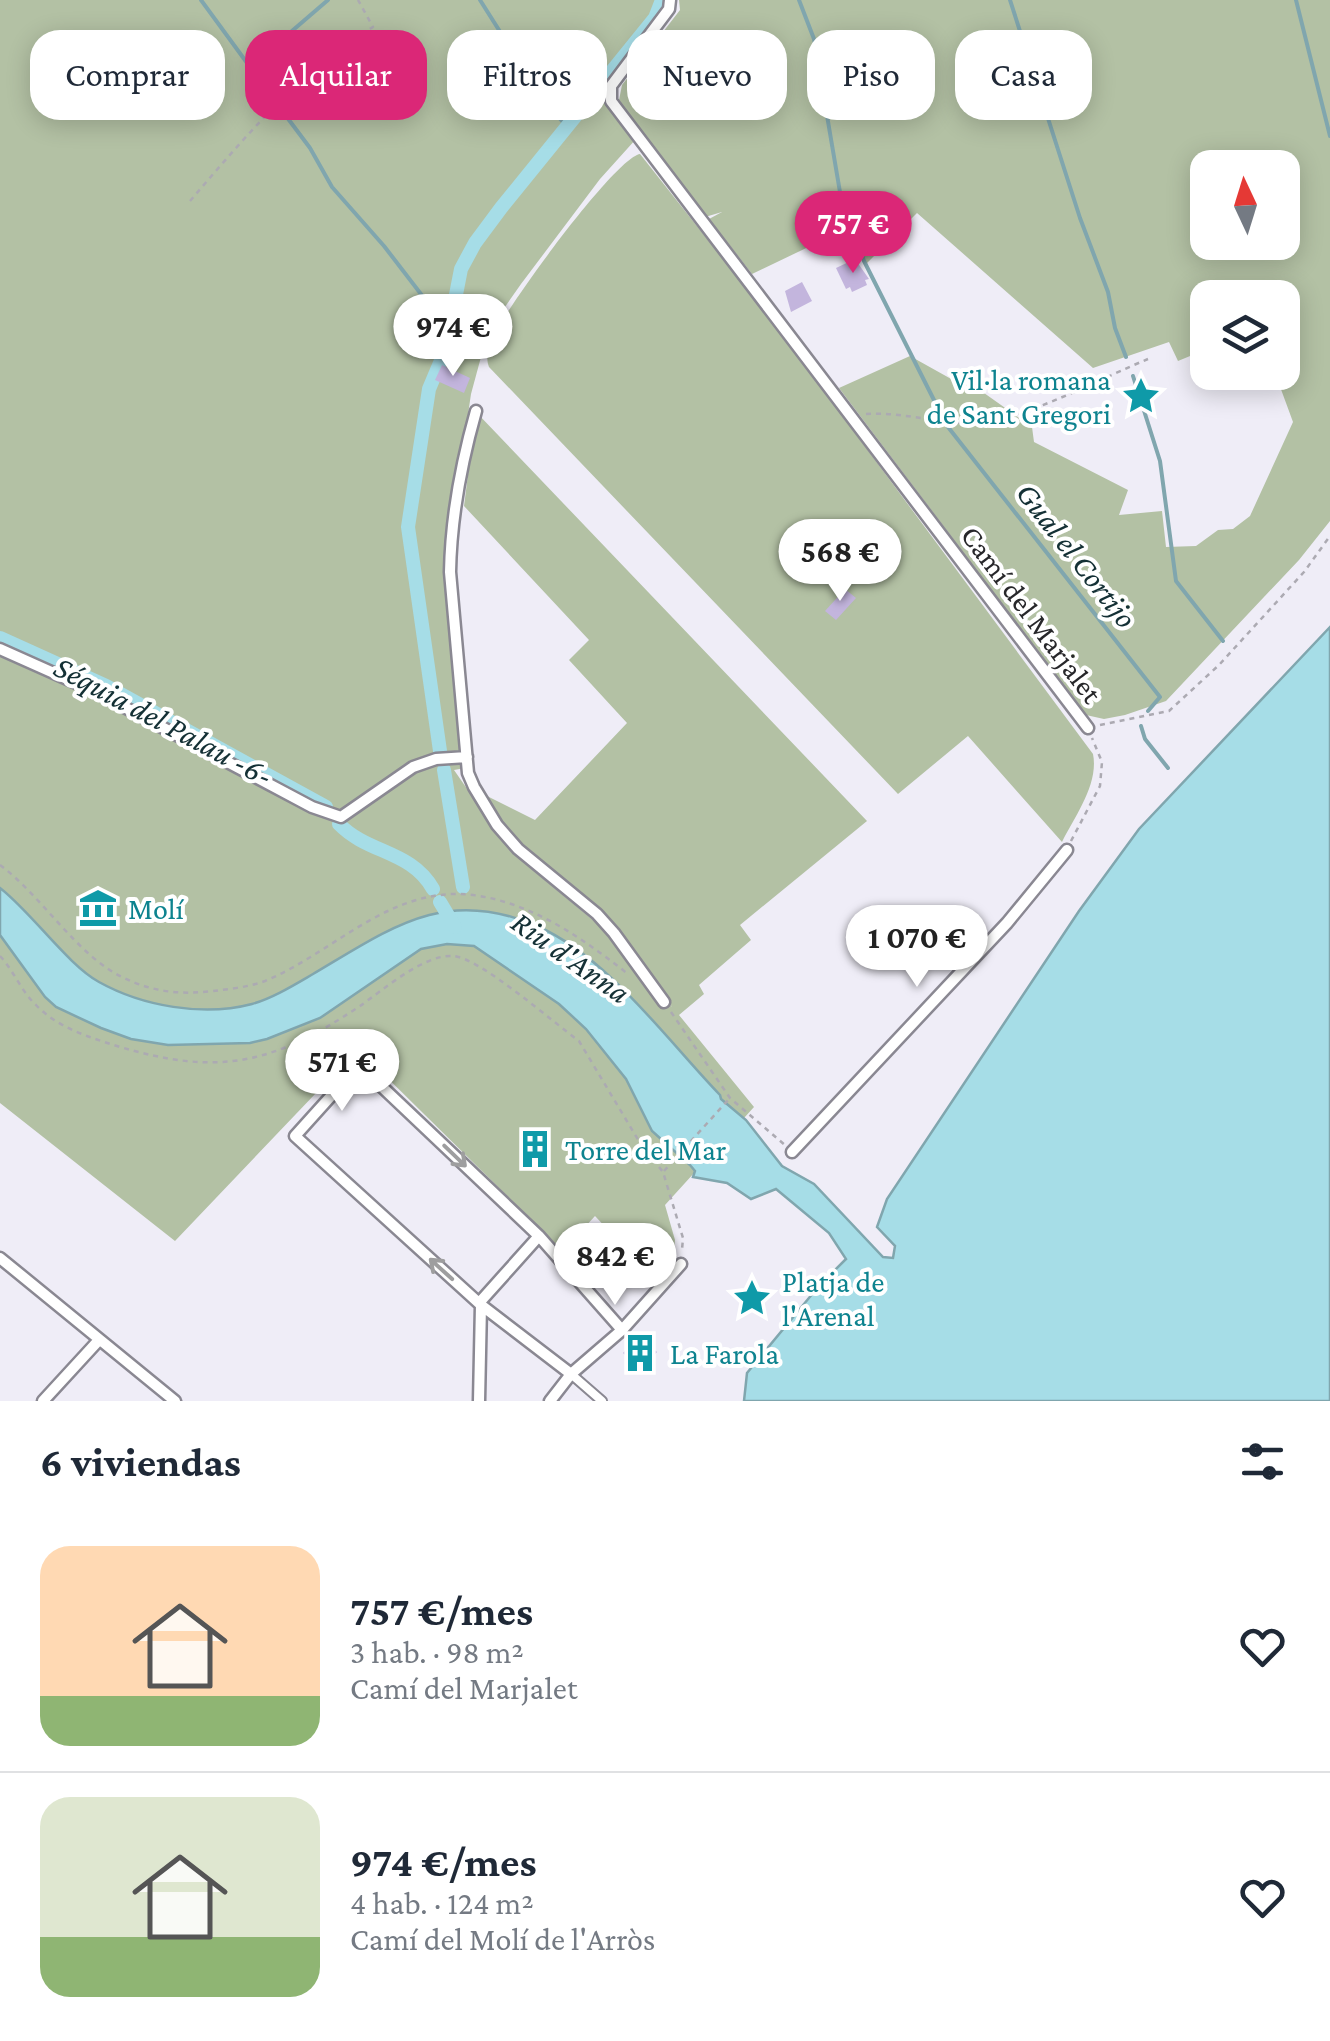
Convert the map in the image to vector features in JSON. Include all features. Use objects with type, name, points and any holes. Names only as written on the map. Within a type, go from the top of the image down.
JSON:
[{"type":"street","name":"Camí del Marjalet","points":[[670,0],[669,9],[611,86],[611,100],[1088,728]]},
{"type":"street","points":[[476,411],[461,464],[450,544],[468,774],[497,825],[518,849],[597,914],[664,1002]]},
{"type":"street","points":[[0,649],[94,691],[312,807],[342,817],[413,768],[436,758],[467,757]]},
{"type":"street","points":[[792,1152],[1007,923],[1066,850]]},
{"type":"street","points":[[602,1401],[480,1304],[296,1136],[360,1065],[539,1236],[622,1330]]},
{"type":"street","points":[[479,1401],[480,1304],[539,1236]]},
{"type":"street","points":[[0,1258],[175,1401]]},
{"type":"street","points":[[550,1401],[681,1264]]},
{"type":"street","points":[[43,1401],[99,1340]]},
{"type":"path","points":[[190,201],[256,124],[338,48],[374,27],[358,0]]},
{"type":"path","points":[[850,416],[883,413],[960,422],[996,420],[1148,359]]},
{"type":"path","points":[[1066,850],[1100,786],[1102,762],[1088,728],[1169,710],[1219,665],[1304,572],[1330,536]]},
{"type":"path","points":[[0,866],[108,970],[139,984],[177,994],[261,982],[387,910],[413,900],[467,895],[522,909],[563,926],[636,980]]},
{"type":"path","points":[[0,956],[34,1004],[57,1022],[159,1057],[215,1064],[277,1053],[325,1029],[420,965],[454,956],[480,966],[579,1041],[640,1142],[663,1172],[682,1238],[681,1264]]},
{"type":"path","points":[[664,1002],[730,1098],[792,1152]]},
{"type":"path","points":[[663,1172],[730,1098]]},
{"type":"green space","points":[[0,0],[668,0],[668,9],[652,30],[627,30],[627,62],[609,85],[636,139],[600,179],[493,324],[471,394],[449,543],[465,768],[454,770],[495,829],[528,866],[606,931],[641,976],[672,1007],[609,918],[519,848],[501,826],[485,795],[535,820],[627,723],[569,660],[589,640],[464,506],[476,412],[867,821],[740,925],[751,940],[699,985],[704,994],[679,1015],[754,1107],[665,1205],[675,1240],[673,1262],[655,1280],[595,1216],[563,1251],[358,1049],[175,1241],[0,1103]]},
{"type":"green space","points":[[679,0],[1330,0],[1330,521],[1299,560],[1166,701],[1104,719],[1086,715],[839,388],[910,356],[953,380],[960,376],[1032,427],[1034,442],[1128,490],[1119,515],[1162,511],[1166,547],[1196,546],[1218,530],[1233,529],[1250,516],[1293,422],[1281,390],[1300,390],[1300,280],[1190,280],[1190,356],[1178,361],[1169,342],[1093,368],[917,213],[865,265],[846,229],[752,274],[709,219],[722,212],[705,217],[634,120],[787,120],[787,30],[665,30],[680,10]]},
{"type":"green space","points":[[627,79],[627,111],[619,100]]},
{"type":"green space","points":[[640,154],[772,321],[1093,754],[1093,777],[1062,842],[968,736],[898,794],[489,367],[487,356],[493,337],[539,267],[608,180]]},
{"type":"water","name":"Riu d'Anna","points":[[1330,627],[1330,1401],[744,1401],[747,1373],[846,1259],[829,1233],[776,1189],[751,1199],[727,1183],[693,1177],[695,1171],[690,1165],[652,1131],[626,1079],[586,1029],[559,1004],[474,946],[447,944],[421,949],[320,1018],[267,1039],[168,1045],[131,1039],[56,1007],[0,935],[0,888],[75,964],[99,982],[153,1003],[213,1009],[268,998],[394,928],[446,911],[474,910],[537,926],[563,940],[612,979],[721,1099],[746,1120],[782,1166],[814,1184],[883,1257],[893,1258],[895,1246],[877,1227],[887,1199],[1079,911],[1139,829]]},
{"type":"building","points":[[855,259],[869,279],[865,280],[867,285],[852,292],[850,287],[846,289],[836,268]]},
{"type":"building","points":[[802,282],[812,301],[791,312],[785,291]]},
{"type":"building","points":[[442,365],[470,378],[464,393],[435,380]]},
{"type":"building","points":[[845,589],[856,598],[836,620],[825,611]]},
{"type":"building","name":"La Farola","points":[[639,1336],[657,1352],[641,1370],[623,1353]]},
{"type":"waterway","points":[[201,0],[245,60]]},
{"type":"waterway","points":[[293,30],[328,0]]},
{"type":"waterway","points":[[480,0],[545,103],[568,127]]},
{"type":"waterway","points":[[440,751],[408,527],[429,389],[445,351],[461,269],[501,208],[655,18],[662,0]]},
{"type":"waterway","name":"Gual el Cortijo","points":[[799,0],[814,39],[841,198],[864,261],[939,410]]},
{"type":"waterway","points":[[1010,0],[1126,357]]},
{"type":"waterway","points":[[1296,0],[1330,136]]},
{"type":"waterway","points":[[289,120],[332,187],[384,246],[447,332]]},
{"type":"waterway","points":[[1133,376],[1160,461],[1176,581],[1223,641]]},
{"type":"waterway","name":"Gual el Cortijo","points":[[948,427],[1160,697],[1148,711]]},
{"type":"waterway","name":"Séquia del Palau -6-","points":[[0,638],[106,686],[326,807]]},
{"type":"waterway","points":[[1141,726],[1145,739],[1168,768]]},
{"type":"waterway","points":[[444,770],[463,887]]},
{"type":"waterway","name":"Séquia del Palau -6-","points":[[339,824],[350,834],[413,867],[433,889]]},
{"type":"waterway","name":"Séquia del Palau -6-","points":[[440,902],[455,927]]},
{"type":"place","name":"Vil·la romana de Sant Gregori","points":[[1141,396]]},
{"type":"place","name":"Molí","points":[[98,908]]},
{"type":"place","name":"Torre del Mar","points":[[535,1149]]},
{"type":"place","name":"Platja de l'Arenal","points":[[752,1298]]},
{"type":"place","name":"La Farola","points":[[640,1353]]}]
